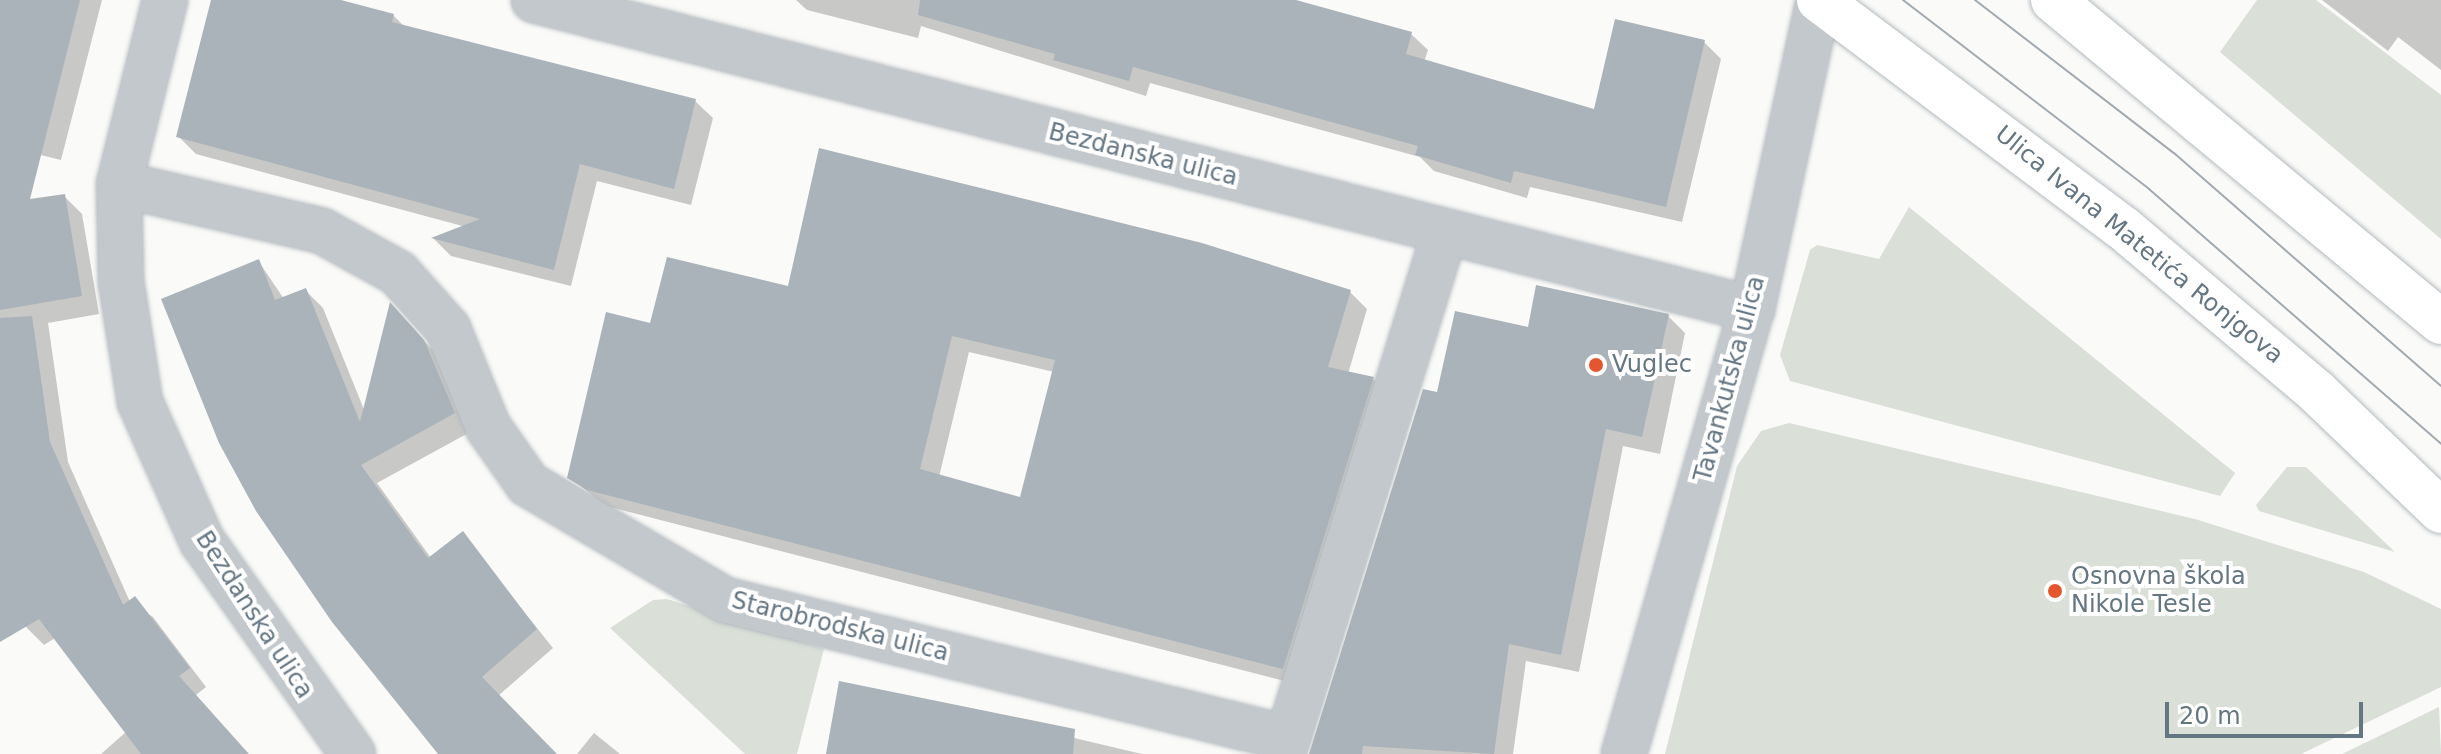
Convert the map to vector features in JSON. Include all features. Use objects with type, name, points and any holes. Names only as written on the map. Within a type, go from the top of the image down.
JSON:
[{"type":"street","name":"Bezdanska ulica","points":[[165,0],[119,184],[121,281],[140,402],[202,541],[353,754]]},
{"type":"street","name":"Bezdanska ulica","points":[[534,0],[1752,309]]},
{"type":"street","name":"Tavankutska ulica","points":[[1624,754],[1752,309],[1819,0]]},
{"type":"street","name":"Ulica Ivana Matetića Ronjgova","points":[[1819,0],[2123,228],[2317,392],[2441,511]]},
{"type":"street","points":[[2053,0],[2441,322]]},
{"type":"street","name":"Starobrodska ulica","points":[[119,184],[322,231],[398,273],[448,329],[488,427],[528,484],[725,600],[1285,746],[1445,232]]},
{"type":"shaded area","points":[[2257,0],[2316,0],[2441,95],[2441,239],[2220,52]]},
{"type":"shaded area","points":[[1909,207],[2235,473],[2220,496],[1790,381],[1780,355],[1810,250],[1817,245],[1879,259]]},
{"type":"shaded area","name":"Osnovna škola Nikole Tesle","points":[[1789,423],[2195,519],[2364,572],[2441,609],[2441,687],[2301,754],[1665,754],[1737,466],[1761,431]]},
{"type":"shaded area","points":[[2287,467],[2306,467],[2395,552],[2259,511],[2256,505]]},
{"type":"shaded area","points":[[667,599],[824,649],[797,754],[745,754],[610,628],[653,600]]},
{"type":"shaded area","points":[[2439,707],[2441,754],[2342,754]]},
{"type":"building","points":[[0,0],[80,0],[30,199],[65,194],[82,296],[0,310]]},
{"type":"building","points":[[211,0],[341,0],[394,14],[392,22],[696,99],[674,189],[580,164],[554,270],[431,238],[480,219],[176,137]]},
{"type":"building","points":[[920,0],[1296,0],[1412,32],[1406,54],[1594,109],[1615,19],[1705,40],[1666,207],[1514,171],[1511,183],[1415,155],[1418,146],[1133,67],[1129,81],[1053,60],[1055,54],[918,15]]},
{"type":"building","points":[[819,148],[1202,243],[1351,290],[1328,367],[1374,377],[1283,669],[587,490],[567,478],[606,312],[650,323],[667,257],[788,286]],"holes":[[[952,336],[1055,360],[1020,497],[920,469]]]},
{"type":"building","points":[[259,259],[275,300],[306,288],[360,422],[390,302],[424,340],[455,413],[361,465],[428,558],[463,531],[537,629],[482,677],[557,754],[438,754],[332,622],[256,511],[219,443],[161,299]]},
{"type":"building","points":[[1536,285],[1669,314],[1642,437],[1606,429],[1561,655],[1509,644],[1494,754],[1363,746],[1362,754],[1309,754],[1423,389],[1437,392],[1455,311],[1528,327]]},
{"type":"building","points":[[32,316],[50,442],[123,605],[135,596],[190,668],[179,676],[249,754],[141,754],[39,619],[0,642],[0,318]]},
{"type":"building","points":[[839,681],[1075,729],[1073,754],[826,754]]},
{"type":"tram line","points":[[1903,0],[2149,189],[2441,444]]},
{"type":"tram line","points":[[1975,0],[2174,153],[2441,386]]},
{"type":"place","name":"Vuglec","points":[[1596,365]]},
{"type":"place","name":"Osnovna škola Nikole Tesle","points":[[2055,591]]}]
